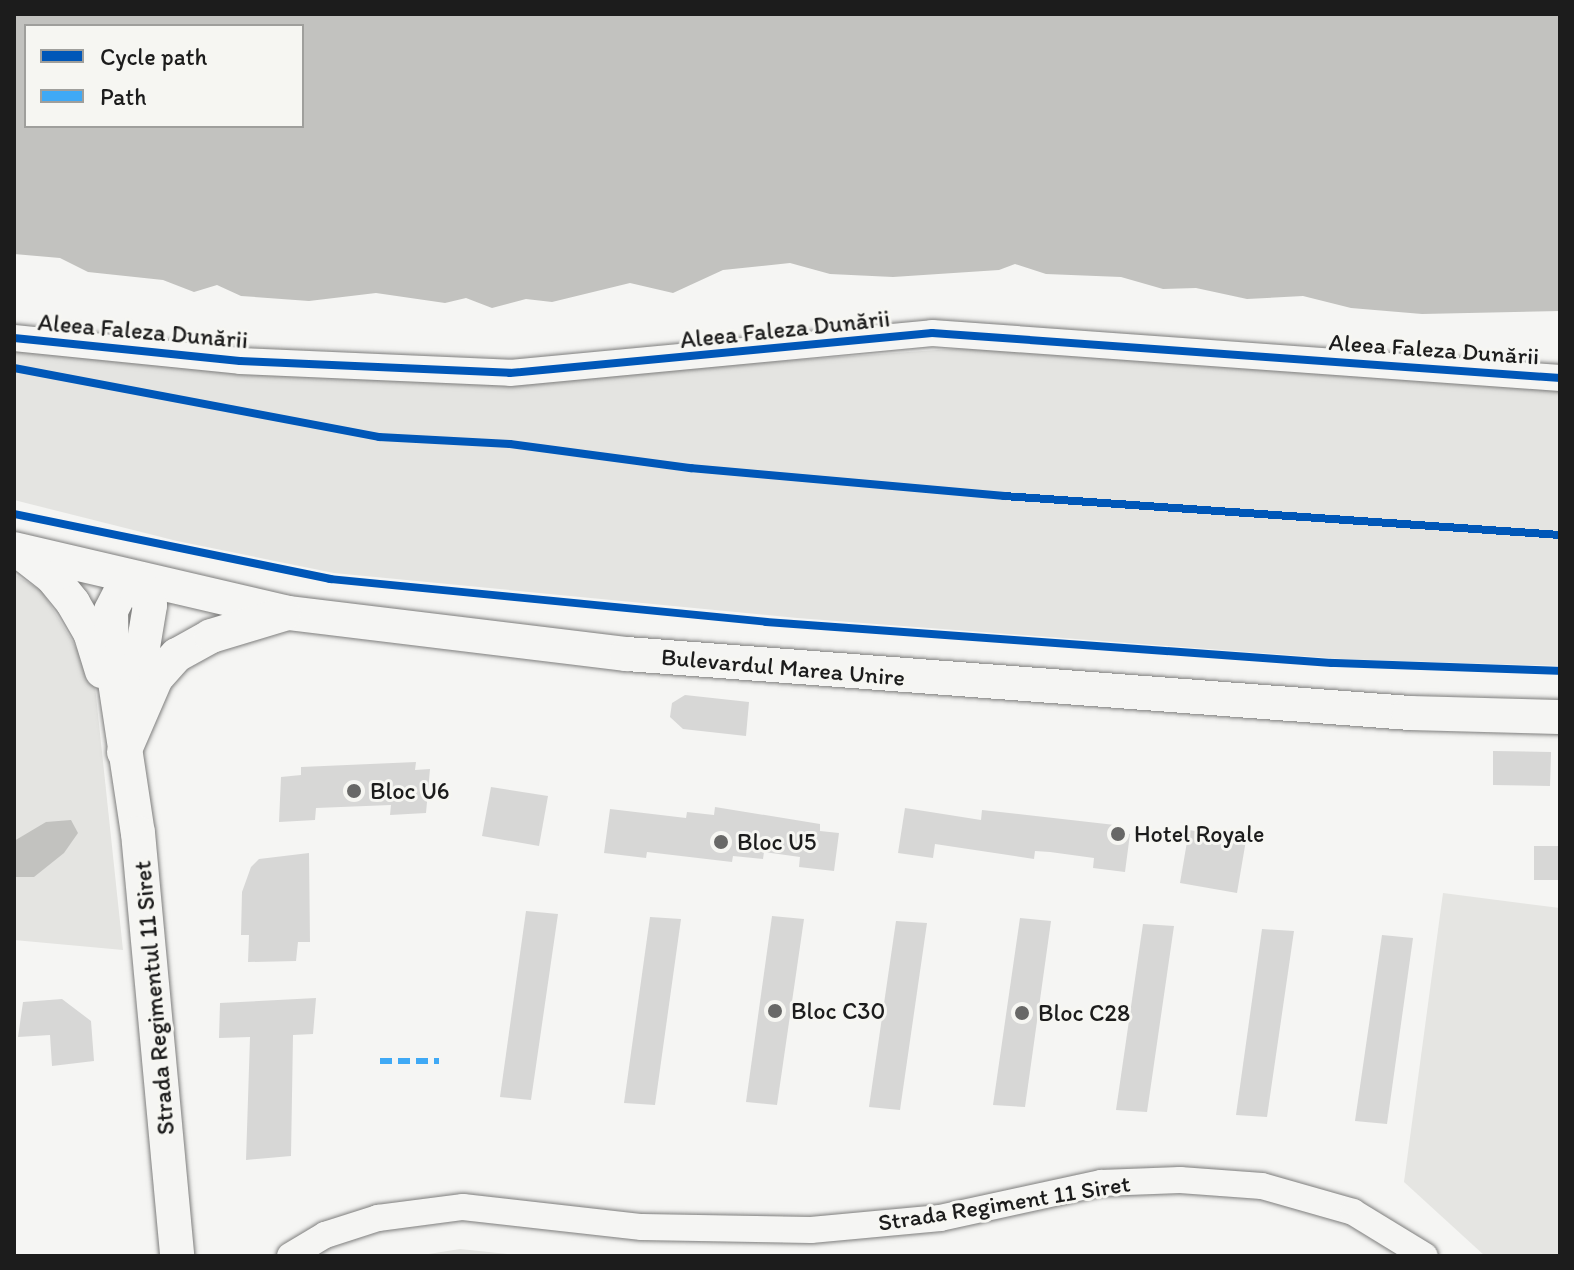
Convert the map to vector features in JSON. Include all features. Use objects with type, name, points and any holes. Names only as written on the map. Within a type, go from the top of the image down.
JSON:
[{"type":"main road","name":"Bulevardul Marea Unire","points":[[15,549],[288,613],[834,672],[1409,713],[1560,717]]},
{"type":"main road","points":[[15,549],[53,578],[90,632],[123,752]]},
{"type":"main road","points":[[123,752],[111,611],[120,593],[138,580]]},
{"type":"main road","points":[[123,752],[156,678],[177,655],[211,636],[288,613]]},
{"type":"main road","name":"Strada Regimentul 11 Siret","points":[[123,752],[148,923],[178,1252]]},
{"type":"street","name":"Aleea Faleza Dunării","points":[[14,338],[240,361],[510,373],[932,333],[1560,378]]},
{"type":"street","name":"Strada Regiment 11 Siret","points":[[290,1256],[325,1235],[365,1222],[448,1208],[642,1227],[811,1230],[940,1218],[1101,1183],[1180,1180],[1262,1186],[1353,1212],[1425,1256]]},
{"type":"shaded area","points":[[14,14],[1560,14],[1560,311],[1422,314],[1351,308],[1303,296],[1247,299],[1196,288],[1163,289],[1121,277],[1046,274],[1015,264],[999,270],[893,277],[830,274],[790,263],[723,270],[673,293],[630,283],[552,302],[526,299],[492,308],[466,298],[445,303],[376,293],[309,301],[241,296],[217,285],[194,292],[163,280],[88,272],[60,258],[14,254]]},
{"type":"shaded area","points":[[14,341],[586,375],[965,348],[1560,388],[1560,666],[1342,659],[797,618],[334,573],[177,541],[14,500]]},
{"type":"shaded area","points":[[14,574],[42,591],[94,677],[123,950],[14,940]]},
{"type":"shaded area","points":[[71,820],[78,833],[64,853],[34,877],[14,877],[14,841],[46,822]]},
{"type":"shaded area","points":[[1443,893],[1560,908],[1560,1256],[1485,1256],[1404,1182]]},
{"type":"shaded area","points":[[460,1249],[528,1256],[416,1256]]},
{"type":"building","points":[[685,695],[749,702],[746,736],[683,729],[670,717],[672,703]]},
{"type":"building","points":[[1493,751],[1551,752],[1550,786],[1493,785]]},
{"type":"building","name":"Bloc U6","points":[[416,762],[415,770],[430,769],[426,813],[390,815],[391,805],[316,808],[315,820],[279,822],[281,777],[301,775],[301,767]]},
{"type":"building","points":[[491,787],[548,796],[539,846],[482,836]]},
{"type":"building","name":"Bloc U5","points":[[715,807],[820,824],[820,831],[839,833],[834,871],[799,867],[800,857],[764,852],[763,859],[733,856],[732,862],[647,852],[646,858],[604,853],[610,809],[686,818],[687,812],[714,815]]},
{"type":"building","points":[[905,808],[981,820],[982,810],[1115,825],[1114,832],[1130,834],[1125,872],[1093,868],[1094,858],[1050,852],[1035,851],[1034,859],[935,844],[933,858],[898,853]]},
{"type":"building","points":[[1189,830],[1246,840],[1237,893],[1180,883]]},
{"type":"building","points":[[1534,846],[1560,846],[1560,880],[1534,880]]},
{"type":"building","points":[[309,853],[310,942],[298,942],[296,961],[248,962],[249,935],[241,935],[242,892],[251,867],[259,859]]},
{"type":"building","points":[[526,911],[558,914],[531,1100],[500,1097]]},
{"type":"building","name":"Bloc C30","points":[[772,916],[804,919],[777,1105],[746,1102]]},
{"type":"building","points":[[650,917],[681,919],[655,1105],[624,1103]]},
{"type":"building","name":"Bloc C28","points":[[1020,918],[1051,921],[1025,1107],[993,1105]]},
{"type":"building","points":[[896,921],[927,923],[900,1110],[869,1107]]},
{"type":"building","points":[[1143,924],[1174,926],[1147,1112],[1116,1110]]},
{"type":"building","points":[[1262,929],[1294,931],[1267,1117],[1236,1115]]},
{"type":"building","points":[[1382,935],[1413,938],[1387,1124],[1355,1121]]},
{"type":"building","points":[[316,998],[313,1034],[293,1035],[291,1156],[246,1160],[250,1037],[219,1038],[220,1003]]},
{"type":"building","points":[[62,999],[91,1021],[94,1061],[52,1066],[50,1035],[18,1037],[23,1002]]},
{"type":"marked path","points":[[380,1061],[439,1061]]},
{"type":"cycle path","points":[[14,338],[240,361],[510,373],[932,333],[1560,378]]},
{"type":"cycle path","points":[[14,368],[379,437],[510,444],[691,468],[1004,496],[1560,535]]},
{"type":"cycle path","points":[[14,514],[330,579],[766,622],[1332,663],[1560,671]]},
{"type":"place","name":"Bloc U6","points":[[354,791]]},
{"type":"place","name":"Hotel Royale","points":[[1118,834]]},
{"type":"place","name":"Bloc U5","points":[[721,842]]},
{"type":"place","name":"Bloc C30","points":[[775,1011]]},
{"type":"place","name":"Bloc C28","points":[[1022,1013]]}]
